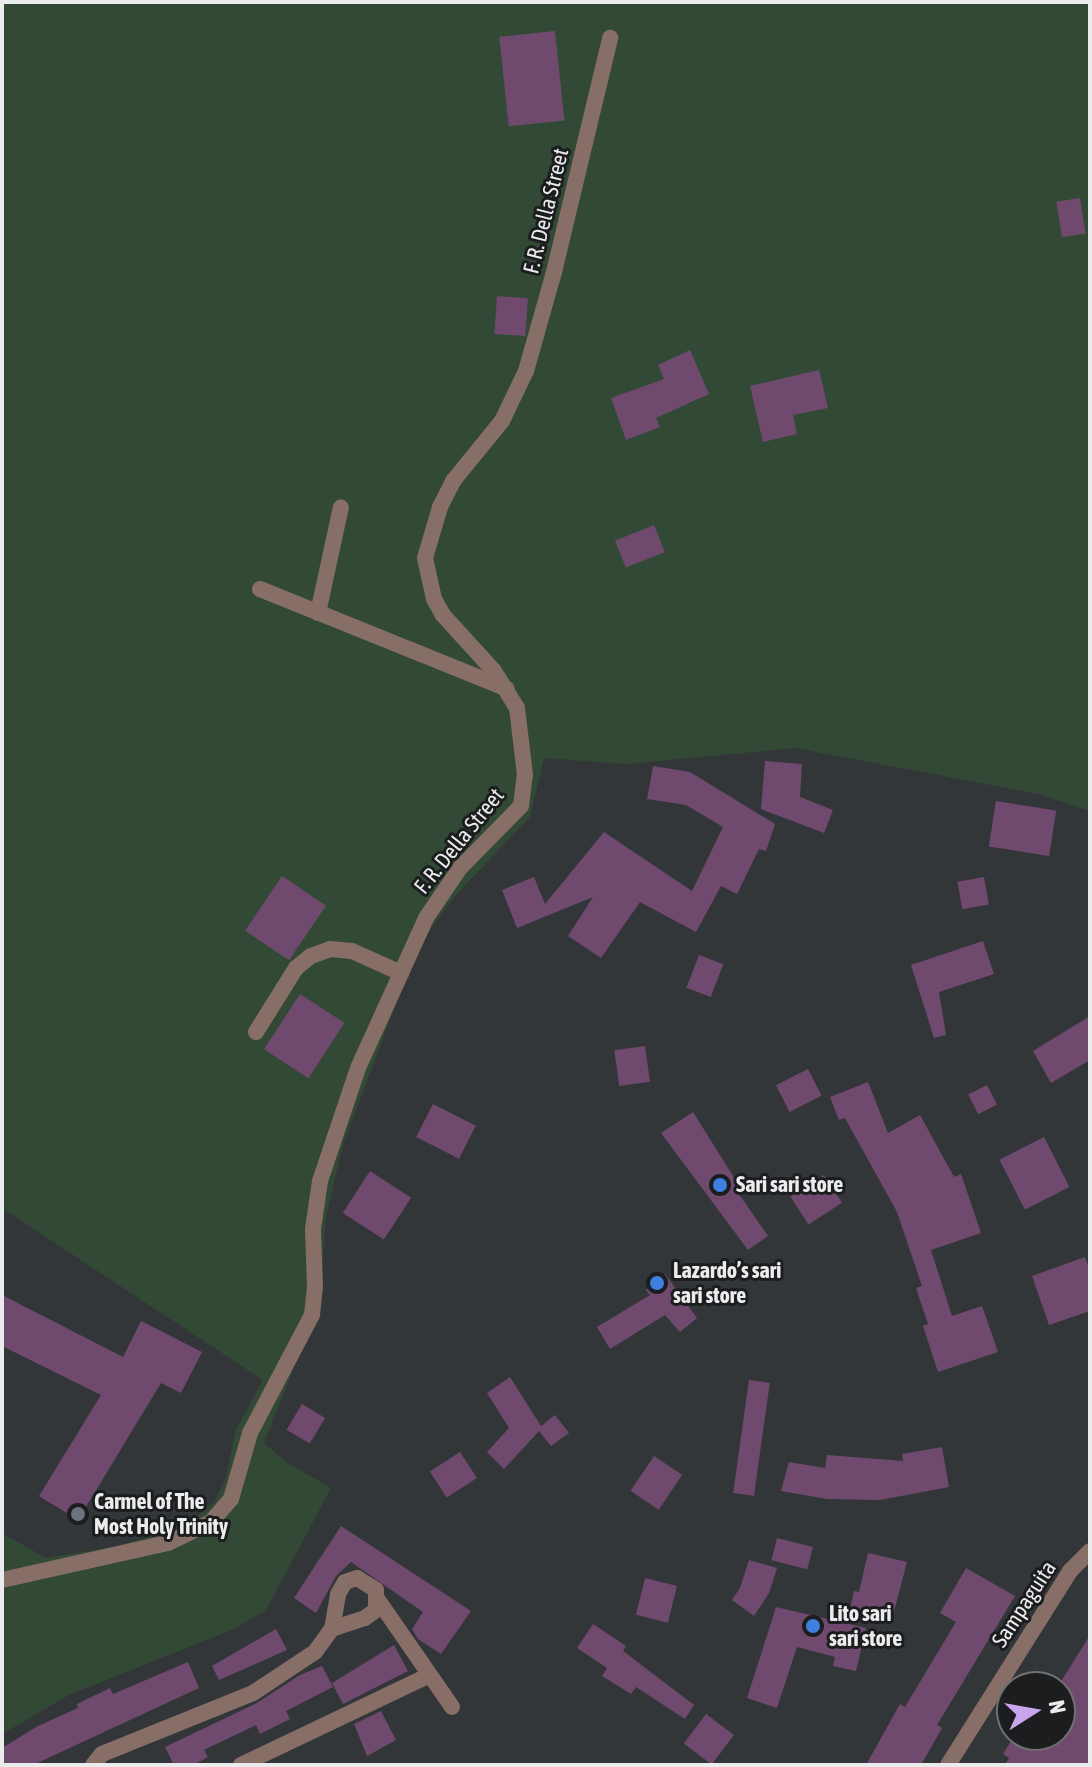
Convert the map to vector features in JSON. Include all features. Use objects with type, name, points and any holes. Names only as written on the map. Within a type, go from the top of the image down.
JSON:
[{"type":"street","name":"F. R. Della Street","points":[[2,1580],[168,1543],[211,1522],[231,1499],[250,1433],[312,1315],[315,1303],[313,1229],[320,1181],[358,1068],[426,918],[460,868],[521,806],[525,775],[517,708],[508,689],[443,615],[434,599],[425,558],[435,521],[453,481],[502,421],[526,371],[554,272],[610,38]]},
{"type":"street","points":[[318,613],[341,507]]},
{"type":"street","points":[[260,589],[508,689]]},
{"type":"street","points":[[256,1032],[296,968],[311,956],[330,949],[352,951],[401,973]]},
{"type":"street","name":"Sampaguita","points":[[948,1765],[1070,1571],[1090,1551]]},
{"type":"street","points":[[93,1765],[102,1754],[253,1693],[315,1652],[332,1629],[338,1594],[350,1579],[367,1582],[376,1590],[376,1610],[365,1618],[332,1629]]},
{"type":"street","points":[[378,1600],[452,1707]]},
{"type":"street","points":[[241,1765],[430,1675]]},
{"type":"green space","points":[[2,2],[1090,2],[1090,811],[1039,794],[795,748],[627,764],[544,758],[530,817],[457,894],[431,928],[406,977],[342,1148],[326,1217],[322,1272],[301,1350],[264,1443],[286,1462],[331,1488],[266,1610],[234,1629],[69,1695],[2,1734],[2,1533],[46,1558],[113,1547],[185,1527],[215,1501],[226,1477],[235,1432],[263,1380],[2,1208]]},
{"type":"building","points":[[555,31],[564,121],[509,126],[499,37]]},
{"type":"building","points":[[1080,198],[1086,234],[1062,237],[1056,202]]},
{"type":"building","points":[[497,296],[528,298],[525,336],[494,334]]},
{"type":"building","points":[[690,350],[709,394],[656,418],[660,427],[626,440],[611,398],[664,379],[658,365]]},
{"type":"building","points":[[819,370],[828,408],[793,415],[797,434],[763,442],[750,386]]},
{"type":"building","points":[[654,525],[665,552],[626,568],[615,541]]},
{"type":"building","points":[[765,761],[802,764],[800,797],[833,810],[824,833],[761,809]]},
{"type":"building","points":[[653,766],[690,772],[775,824],[766,851],[759,849],[737,894],[721,886],[696,932],[640,902],[601,958],[568,936],[593,897],[517,928],[502,890],[534,877],[545,904],[604,832],[692,891],[723,827],[686,805],[647,799]]},
{"type":"building","points":[[996,801],[1056,811],[1049,856],[989,846]]},
{"type":"building","points":[[282,876],[326,906],[289,960],[245,931]]},
{"type":"building","points":[[984,877],[989,905],[962,909],[957,882]]},
{"type":"building","points":[[983,941],[994,974],[939,992],[946,1035],[934,1038],[911,965]]},
{"type":"building","points":[[699,955],[723,964],[711,997],[686,988]]},
{"type":"building","points":[[300,994],[344,1023],[309,1078],[264,1049]]},
{"type":"building","points":[[1090,1016],[1090,1060],[1051,1083],[1033,1051]]},
{"type":"building","points":[[645,1046],[650,1082],[619,1086],[614,1050]]},
{"type":"building","points":[[808,1069],[822,1096],[790,1112],[776,1085]]},
{"type":"building","points":[[868,1082],[888,1133],[920,1115],[954,1177],[961,1174],[981,1233],[931,1250],[952,1316],[982,1306],[998,1352],[938,1372],[923,1326],[928,1324],[916,1288],[922,1286],[897,1212],[845,1118],[839,1120],[830,1097]]},
{"type":"building","points":[[987,1085],[997,1105],[978,1114],[968,1095]]},
{"type":"building","points":[[433,1104],[476,1126],[459,1159],[416,1137]]},
{"type":"building","points":[[693,1112],[738,1184],[734,1187],[768,1236],[748,1250],[661,1133]]},
{"type":"building","points":[[1044,1137],[1069,1187],[1025,1210],[999,1160]]},
{"type":"building","points":[[370,1171],[411,1198],[384,1240],[343,1213]]},
{"type":"building","points":[[824,1175],[842,1203],[808,1224],[790,1197]]},
{"type":"building","points":[[1085,1257],[1090,1271],[1090,1311],[1049,1325],[1032,1276]]},
{"type":"building","points":[[665,1274],[697,1318],[680,1332],[665,1315],[610,1349],[597,1327],[650,1295],[646,1290]]},
{"type":"building","points":[[2,1295],[123,1357],[141,1321],[202,1352],[181,1393],[161,1383],[78,1520],[39,1496],[101,1395],[2,1346]]},
{"type":"building","points":[[510,1377],[541,1426],[555,1415],[569,1433],[551,1446],[539,1431],[504,1469],[487,1452],[509,1428],[487,1393]]},
{"type":"building","points":[[749,1380],[770,1383],[754,1496],[733,1493]]},
{"type":"building","points":[[302,1404],[325,1418],[310,1444],[287,1430]]},
{"type":"building","points":[[942,1447],[949,1487],[880,1500],[827,1499],[781,1491],[789,1462],[825,1468],[827,1455],[903,1461],[902,1454]]},
{"type":"building","points":[[460,1452],[477,1478],[447,1498],[430,1472]]},
{"type":"building","points":[[654,1456],[682,1475],[659,1510],[631,1491]]},
{"type":"building","points":[[341,1526],[471,1611],[441,1654],[418,1639],[412,1629],[423,1612],[351,1562],[336,1576],[316,1613],[294,1598]]},
{"type":"building","points":[[777,1538],[813,1547],[807,1569],[771,1560]]},
{"type":"building","points":[[868,1553],[907,1562],[891,1623],[849,1614],[854,1591],[859,1592]]},
{"type":"building","points":[[749,1560],[777,1568],[769,1593],[754,1616],[732,1600],[740,1588]]},
{"type":"building","points":[[966,1568],[1015,1596],[937,1725],[942,1728],[921,1765],[866,1765],[900,1704],[905,1707],[956,1622],[940,1613]]},
{"type":"building","points":[[645,1578],[677,1586],[668,1623],[636,1615]]},
{"type":"building","points":[[776,1607],[866,1628],[856,1671],[833,1666],[835,1657],[797,1647],[777,1708],[747,1698]]},
{"type":"building","points":[[593,1624],[626,1646],[623,1651],[694,1705],[685,1719],[636,1687],[631,1694],[602,1676],[607,1668],[577,1648]]},
{"type":"building","points":[[276,1629],[287,1650],[219,1680],[212,1666]]},
{"type":"building","points":[[1090,1635],[1090,1765],[1005,1765],[1009,1758],[1003,1754],[1005,1751],[1076,1751],[1076,1671],[1068,1671]]},
{"type":"building","points":[[394,1645],[408,1671],[343,1704],[332,1683]]},
{"type":"building","points":[[188,1662],[199,1688],[33,1765],[2,1765],[2,1748],[38,1726],[78,1708],[77,1704],[110,1688],[113,1694]]},
{"type":"building","points":[[322,1666],[333,1687],[286,1711],[290,1719],[260,1734],[256,1725],[204,1750],[208,1757],[193,1765],[174,1765],[165,1747],[257,1703],[300,1675]]},
{"type":"building","points":[[381,1711],[396,1740],[367,1756],[354,1724]]},
{"type":"building","points":[[706,1714],[734,1735],[712,1765],[684,1744]]},
{"type":"place","name":"Sari sari store","points":[[720,1185]]},
{"type":"place","name":"Lazardo’s sari sari store","points":[[657,1283]]},
{"type":"place","name":"Carmel of The Most Holy Trinity","points":[[78,1514]]},
{"type":"place","name":"Lito sari sari store","points":[[813,1626]]}]
